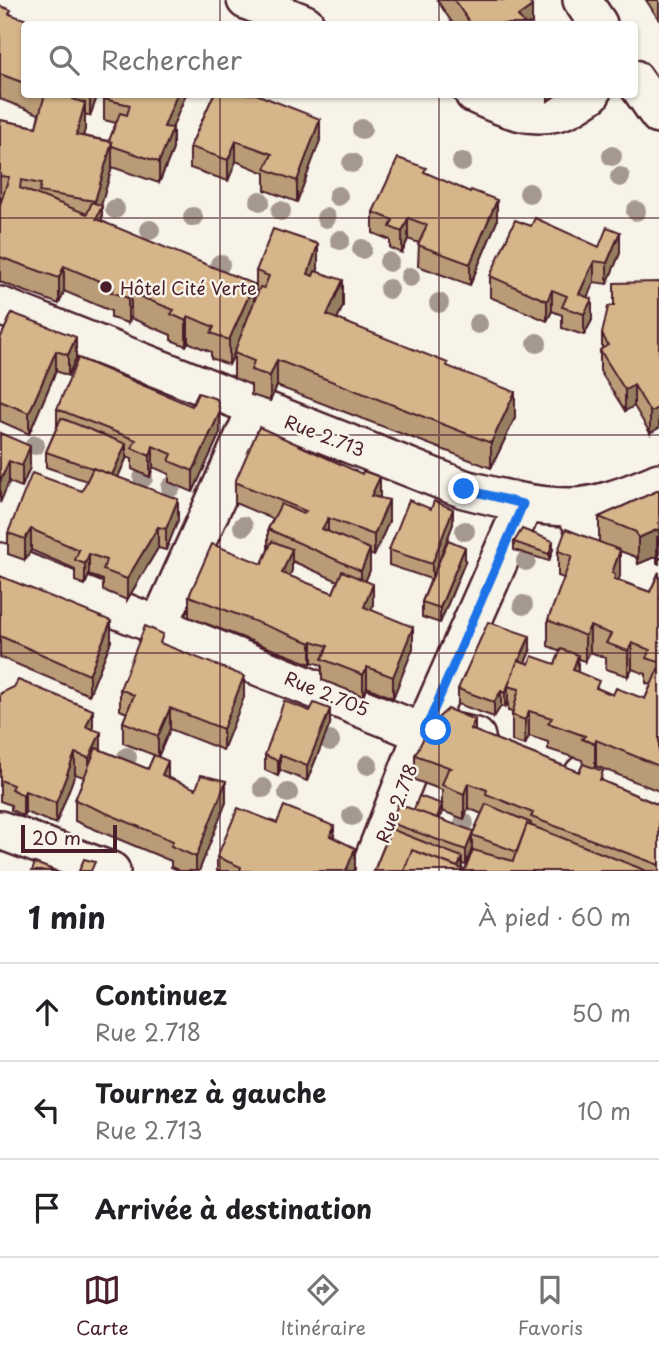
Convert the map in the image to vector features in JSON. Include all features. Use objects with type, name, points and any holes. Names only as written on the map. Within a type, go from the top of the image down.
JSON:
[{"type":"street","points":[[246,0],[298,21]]},
{"type":"street","points":[[582,0],[596,21]]},
{"type":"street","points":[[638,84],[659,115]]},
{"type":"street","points":[[484,98],[519,112],[545,114],[566,109],[584,98]]},
{"type":"street","name":"Rue 2.713","points":[[0,306],[464,489],[523,504],[573,507],[622,496],[659,482]]},
{"type":"street","points":[[159,625],[257,408]]},
{"type":"street","name":"Rue 2.718","points":[[369,871],[424,733],[523,504]]},
{"type":"street","points":[[573,507],[598,554],[659,579]]},
{"type":"street","name":"Rue 2.705","points":[[0,562],[424,733],[436,730],[460,732],[508,748]]},
{"type":"street","points":[[558,766],[659,804]]},
{"type":"street","points":[[0,830],[111,871]]},
{"type":"building","points":[[454,0],[528,0],[532,6],[518,16],[522,21],[469,21]]},
{"type":"building","points":[[0,6],[11,10],[9,14],[30,21],[21,21],[21,82],[0,74]]},
{"type":"building","points":[[44,98],[73,98],[85,103],[76,135],[112,142],[95,201],[39,192],[41,184],[21,180],[20,188],[87,214],[92,202],[102,206],[96,219],[254,284],[229,340],[211,333],[214,327],[188,316],[186,321],[171,314],[174,310],[131,293],[128,298],[111,292],[114,287],[64,266],[59,278],[0,257],[0,205],[9,177],[0,176],[0,120],[36,127]]},
{"type":"building","points":[[175,98],[164,127],[173,128],[159,162],[112,146],[109,141],[120,113],[127,115],[130,105],[104,99]]},
{"type":"building","points":[[212,98],[266,98],[320,119],[297,181],[265,169],[272,154],[236,141],[228,160],[190,147]]},
{"type":"building","points":[[398,158],[426,168],[424,172],[470,192],[471,190],[497,200],[470,264],[418,245],[427,225],[408,218],[402,232],[390,227],[393,220],[373,212]]},
{"type":"building","points":[[535,218],[599,247],[607,227],[620,232],[607,263],[594,261],[579,294],[592,299],[584,314],[562,307],[567,296],[552,290],[547,301],[490,276],[515,220],[531,226]]},
{"type":"building","points":[[273,229],[318,244],[308,274],[313,276],[315,271],[343,280],[327,315],[515,392],[491,443],[277,360],[270,376],[251,370],[254,361],[234,353],[260,287],[264,288],[269,276],[256,271]]},
{"type":"building","points":[[659,282],[659,407],[650,412],[634,385],[625,390],[600,350],[608,345],[602,334],[608,307],[614,305],[614,283]]},
{"type":"building","points":[[12,313],[76,337],[68,355],[56,351],[29,413],[0,401],[0,339]]},
{"type":"building","points":[[78,358],[192,406],[198,393],[217,399],[220,412],[193,471],[169,461],[172,454],[153,446],[150,456],[132,448],[136,440],[57,409]]},
{"type":"building","points":[[61,418],[126,444],[112,475],[46,452]]},
{"type":"building","points":[[259,427],[362,474],[363,471],[380,477],[371,496],[389,500],[374,535],[328,518],[322,529],[370,549],[361,571],[268,529],[281,504],[303,514],[306,511],[235,482]]},
{"type":"building","points":[[0,433],[30,446],[22,466],[9,461],[0,482]]},
{"type":"building","points":[[93,468],[178,499],[166,529],[158,527],[127,579],[103,570],[106,560],[89,554],[85,564],[75,560],[79,550],[31,529],[25,539],[8,533],[32,473],[82,491]]},
{"type":"building","points":[[659,490],[659,529],[638,538],[636,532],[599,517]]},
{"type":"building","points":[[409,500],[431,509],[434,501],[453,509],[432,564],[389,550]]},
{"type":"building","points":[[522,529],[553,541],[549,554],[514,542]]},
{"type":"building","points":[[566,529],[620,550],[612,573],[615,575],[614,579],[650,592],[659,572],[659,662],[646,658],[650,650],[632,643],[628,651],[606,643],[611,634],[590,626],[585,636],[548,620],[572,556],[558,551]]},
{"type":"building","points":[[448,540],[465,547],[440,608],[422,602]]},
{"type":"building","points":[[272,541],[292,549],[282,573],[333,593],[342,571],[373,584],[364,607],[413,627],[393,677],[367,667],[363,675],[322,659],[328,646],[312,641],[311,643],[189,596],[212,544],[262,564]]},
{"type":"building","points":[[0,576],[111,621],[89,675],[0,636]]},
{"type":"building","points":[[488,622],[530,636],[505,693],[501,691],[494,702],[458,689]]},
{"type":"building","points":[[145,626],[163,634],[160,643],[244,676],[223,729],[170,708],[158,736],[123,722],[134,695],[120,689]]},
{"type":"building","points":[[561,649],[578,655],[573,670],[599,681],[596,688],[613,695],[616,688],[645,699],[659,667],[659,766],[596,740],[595,744],[582,739],[585,736],[548,723],[552,718],[529,711],[525,720],[512,715],[519,689],[508,686],[518,660],[529,664],[532,656],[555,664]]},
{"type":"building","points":[[18,680],[93,710],[86,727],[101,732],[89,758],[75,753],[56,803],[25,791],[23,795],[11,789],[13,785],[0,780],[0,695],[14,687]]},
{"type":"building","points":[[284,701],[310,711],[314,703],[330,709],[307,766],[280,755],[278,761],[265,755]]},
{"type":"building","points":[[448,709],[475,720],[470,729],[579,772],[583,764],[603,771],[600,780],[659,805],[659,865],[531,817],[533,813],[486,794],[487,790],[468,783],[464,794],[442,785],[448,769],[451,768],[415,755],[431,724]]},
{"type":"building","points":[[96,748],[148,769],[154,755],[168,761],[162,775],[196,789],[201,775],[226,781],[196,857],[171,846],[173,841],[75,800]]},
{"type":"building","points":[[419,796],[442,804],[437,818],[414,810]]},
{"type":"building","points":[[398,804],[473,831],[466,850],[391,823]]},
{"type":"building","points":[[486,804],[531,823],[531,826],[527,824],[517,852],[472,835]]},
{"type":"building","points":[[284,806],[334,826],[330,836],[355,848],[346,871],[240,871],[241,867],[217,857],[238,808],[277,823]]},
{"type":"building","points":[[527,824],[647,871],[404,871],[412,850],[465,870],[473,850],[513,861]]},
{"type":"building","points":[[391,829],[462,857],[458,867],[412,850],[404,871],[374,871]]},
{"type":"building","points":[[84,859],[95,862],[91,871],[79,871]]},
{"type":"building","points":[[35,863],[56,871],[32,871]]},
{"type":"place","name":"Hôtel Cité Verte","points":[[106,287]]},
{"type":"route","points":[[436,730],[424,733],[523,504],[464,489]]}]
